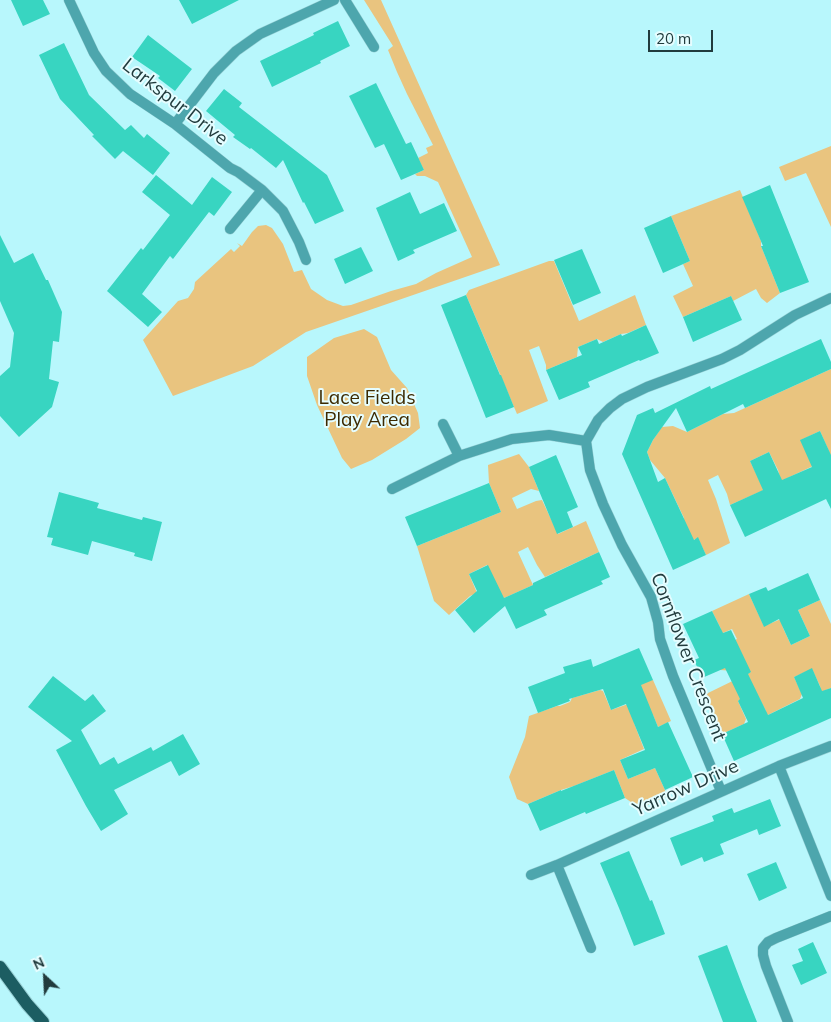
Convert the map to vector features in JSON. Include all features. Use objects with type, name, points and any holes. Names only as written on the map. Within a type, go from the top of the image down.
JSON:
[{"type":"main road","points":[[0,967],[26,1004],[43,1022]]},
{"type":"street","name":"Larkspur Drive","points":[[69,0],[94,53],[106,70],[130,94],[175,124],[230,168],[262,190],[283,211],[306,260]]},
{"type":"street","points":[[175,124],[214,73],[236,51],[260,34],[334,0]]},
{"type":"street","points":[[345,0],[374,47]]},
{"type":"street","points":[[230,229],[262,190]]},
{"type":"street","points":[[392,489],[458,456],[512,438],[549,435],[586,441],[598,420],[622,399],[722,359],[740,350],[795,315],[831,298]]},
{"type":"street","points":[[443,424],[458,456]]},
{"type":"street","name":"Cornflower Crescent","points":[[586,441],[590,470],[603,504],[622,546],[651,596],[658,622],[660,639],[673,676],[721,791]]},
{"type":"street","name":"Yarrow Drive","points":[[531,875],[779,766],[831,746]]},
{"type":"street","points":[[779,766],[831,896]]},
{"type":"street","points":[[557,865],[590,948]]},
{"type":"street","points":[[788,1022],[762,955],[763,948],[768,942],[776,938],[831,916]]},
{"type":"green space","points":[[364,0],[381,0],[500,265],[306,332],[253,366],[173,396],[143,340],[178,301],[188,298],[194,289],[195,282],[231,249],[234,252],[240,246],[237,243],[242,246],[258,226],[266,225],[272,228],[283,244],[294,272],[302,270],[311,289],[327,300],[343,306],[416,284],[472,257],[438,182],[415,174],[424,170],[418,158],[428,153],[426,148],[433,145],[407,94],[388,50],[393,46]]},
{"type":"green space","points":[[831,146],[831,227],[806,173],[785,181],[779,167]]},
{"type":"green space","points":[[740,190],[780,293],[767,303],[761,298],[756,289],[733,301],[731,296],[683,317],[673,296],[693,286],[683,264],[690,261],[671,216]]},
{"type":"green space","points":[[549,261],[554,261],[579,321],[635,295],[646,325],[603,342],[597,339],[578,347],[577,357],[546,370],[539,346],[529,350],[548,401],[517,414],[466,295],[469,290]]},
{"type":"green space","name":"Lace Fields Play Area","points":[[364,329],[377,337],[391,370],[407,388],[418,413],[420,428],[372,460],[351,469],[342,458],[317,405],[307,376],[307,357],[334,338]]},
{"type":"green space","points":[[831,369],[831,455],[820,431],[801,440],[813,466],[781,481],[769,452],[750,461],[764,490],[730,505],[718,475],[708,480],[730,543],[706,555],[698,538],[684,544],[679,532],[684,518],[665,478],[650,460],[647,452],[662,427],[673,426],[687,432],[723,414],[734,413]]},
{"type":"green space","points":[[519,454],[529,467],[539,491],[531,489],[512,498],[517,509],[542,500],[558,534],[586,521],[599,552],[545,577],[528,547],[518,552],[533,585],[502,599],[487,565],[469,574],[477,593],[470,596],[449,615],[434,601],[417,546],[501,512],[489,483],[488,465]]},
{"type":"green space","points":[[749,594],[764,626],[781,619],[791,645],[810,636],[798,610],[820,600],[831,624],[831,688],[821,692],[812,669],[794,677],[802,694],[800,699],[766,716],[766,711],[756,692],[738,701],[746,719],[744,724],[722,734],[706,695],[751,672],[720,670],[719,648],[737,639],[732,629],[714,637],[721,629],[712,611]]},
{"type":"green space","points":[[653,680],[671,721],[658,727],[653,715],[634,723],[644,749],[620,760],[628,779],[655,768],[665,790],[666,797],[640,808],[625,798],[614,770],[528,804],[517,799],[509,777],[525,737],[529,716],[570,702],[572,698],[600,690],[603,691],[611,710],[631,703],[623,683]]},
{"type":"building","points":[[11,0],[43,0],[50,14],[23,26]]},
{"type":"building","points":[[179,0],[239,0],[192,24]]},
{"type":"building","points":[[338,21],[350,46],[320,61],[321,63],[272,87],[260,61],[314,35],[313,33]]},
{"type":"building","points":[[148,35],[192,69],[175,91],[158,78],[160,76],[132,57]]},
{"type":"building","points":[[64,43],[89,95],[125,130],[131,125],[144,138],[147,134],[170,153],[153,175],[123,151],[115,159],[60,99],[39,55]]},
{"type":"building","points":[[376,83],[406,144],[411,142],[424,170],[401,180],[384,144],[375,148],[349,96]]},
{"type":"building","points":[[224,89],[242,103],[239,107],[327,175],[344,211],[315,224],[283,160],[276,168],[251,148],[233,137],[235,135],[206,111]]},
{"type":"building","points":[[156,175],[192,205],[212,177],[232,192],[214,216],[209,212],[173,259],[170,256],[142,294],[162,312],[148,327],[107,291],[141,248],[143,250],[170,215],[142,192]]},
{"type":"building","points":[[770,185],[809,282],[780,293],[742,197]]},
{"type":"building","points":[[410,192],[420,214],[444,203],[457,231],[413,250],[415,253],[398,261],[376,208]]},
{"type":"building","points":[[671,216],[690,261],[663,273],[644,228]]},
{"type":"building","points":[[0,235],[14,263],[33,253],[46,280],[48,280],[62,312],[59,342],[53,341],[49,379],[59,382],[52,407],[19,437],[0,416],[0,376],[10,367],[14,333],[0,301]]},
{"type":"building","points":[[361,247],[373,271],[345,284],[334,259]]},
{"type":"building","points":[[582,249],[601,293],[573,305],[554,260]]},
{"type":"building","points":[[466,295],[514,407],[486,418],[441,305]]},
{"type":"building","points":[[731,296],[742,320],[693,342],[683,317]]},
{"type":"building","points":[[646,325],[659,353],[588,382],[590,387],[559,400],[546,370],[582,355],[578,347],[597,339],[599,344]]},
{"type":"building","points":[[821,339],[831,362],[831,369],[745,408],[743,404],[687,432],[676,408],[653,440],[647,452],[658,482],[665,478],[694,540],[698,537],[706,555],[673,570],[622,454],[637,415],[653,408],[655,413],[710,386],[711,389]]},
{"type":"building","points":[[820,431],[831,455],[831,509],[826,499],[745,537],[730,505],[763,490],[750,461],[769,452],[782,480],[812,467],[800,440]]},
{"type":"building","points":[[556,455],[578,507],[567,512],[573,527],[557,534],[529,467]]},
{"type":"building","points":[[489,483],[501,512],[417,546],[405,517]]},
{"type":"building","points":[[59,492],[99,503],[97,508],[142,520],[143,517],[162,522],[152,561],[134,556],[135,553],[92,541],[88,555],[51,545],[53,538],[47,537]]},
{"type":"building","points":[[599,552],[610,577],[601,581],[603,584],[544,610],[547,615],[516,629],[505,606],[474,633],[455,610],[477,591],[469,574],[488,565],[504,598]]},
{"type":"building","points":[[808,573],[820,600],[798,610],[810,636],[791,645],[779,619],[764,627],[749,594],[766,587],[768,591]]},
{"type":"building","points":[[712,611],[723,633],[731,630],[751,672],[748,674],[768,715],[803,698],[794,677],[812,668],[822,691],[831,688],[831,718],[734,761],[722,734],[748,722],[738,701],[740,699],[725,668],[702,678],[694,660],[699,658],[683,624]]},
{"type":"building","points":[[639,648],[653,680],[641,685],[658,727],[668,722],[693,777],[665,790],[655,768],[628,779],[620,760],[645,750],[626,704],[611,710],[603,689],[569,699],[570,701],[538,713],[528,687],[565,673],[563,667],[591,659],[593,667]]},
{"type":"building","points":[[53,676],[85,701],[93,694],[106,711],[81,730],[100,765],[114,757],[118,764],[151,747],[153,751],[183,734],[200,764],[179,776],[171,761],[114,790],[128,814],[101,831],[56,750],[72,741],[28,707]]},
{"type":"building","points":[[614,770],[625,798],[540,831],[528,804]]},
{"type":"building","points":[[770,799],[781,826],[759,835],[757,829],[720,844],[724,854],[704,862],[702,857],[681,866],[670,838],[714,821],[712,816],[732,808],[734,813]]},
{"type":"building","points":[[629,851],[650,901],[652,900],[665,934],[634,946],[600,863]]},
{"type":"building","points":[[776,862],[787,888],[759,901],[747,874]]},
{"type":"building","points":[[813,942],[827,973],[801,985],[792,965],[803,961],[798,949]]},
{"type":"building","points":[[727,945],[757,1022],[723,1022],[698,956]]}]
